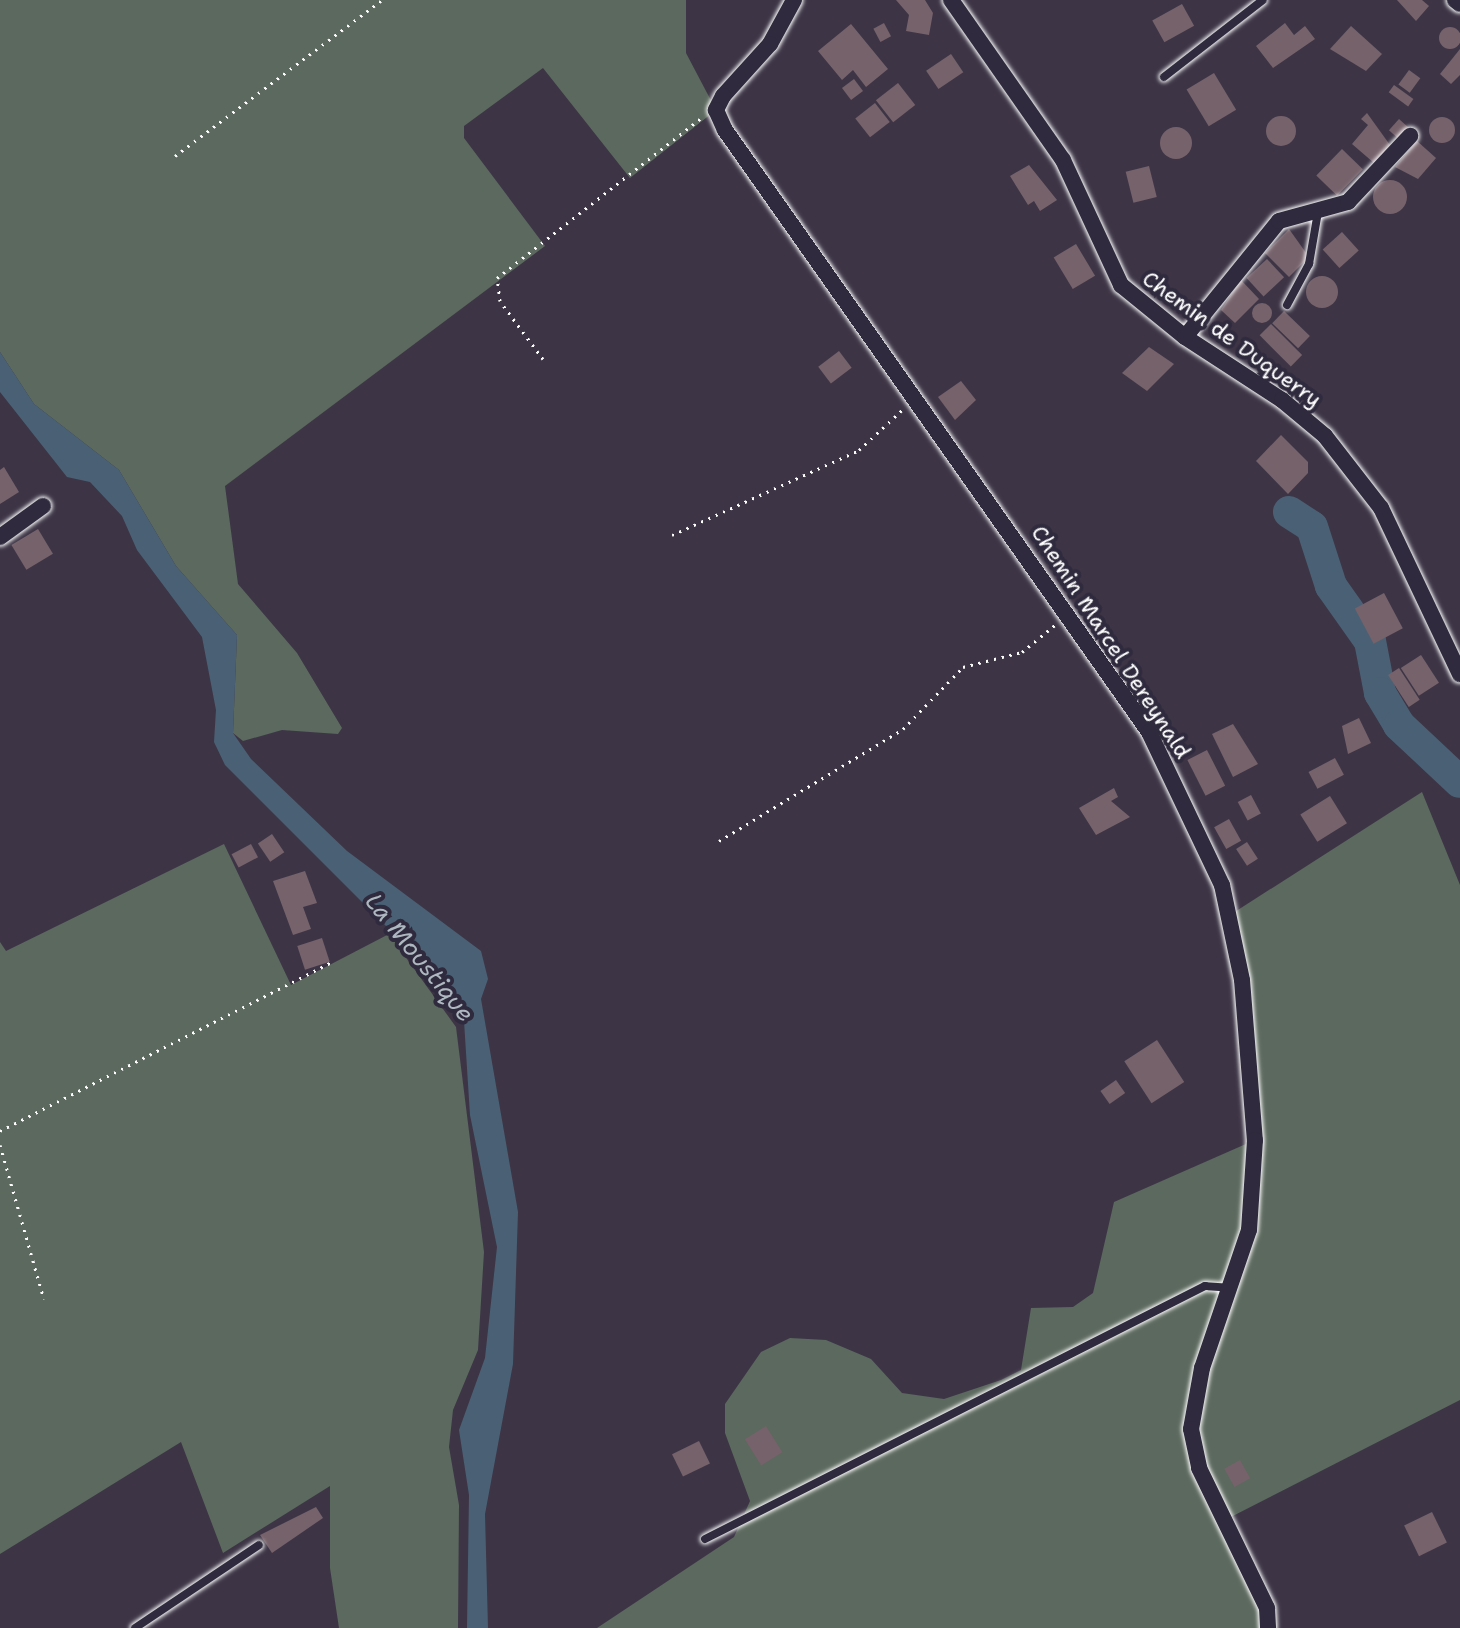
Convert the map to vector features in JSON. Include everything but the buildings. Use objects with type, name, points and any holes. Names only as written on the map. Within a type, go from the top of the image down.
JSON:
[{"type":"street","points":[[716,110],[794,0]]},
{"type":"street","name":"Chemin de Duquerry","points":[[951,0],[1063,160],[1121,285],[1185,337],[1325,436],[1381,508],[1460,674]]},
{"type":"street","points":[[1455,0],[1460,4]]},
{"type":"street","name":"Chemin Marcel Dereynald","points":[[716,110],[1073,619],[1172,775],[1230,915],[1255,1140],[1249,1230],[1233,1288],[1202,1368],[1191,1429],[1199,1468],[1267,1608],[1268,1628]]},
{"type":"street","points":[[1185,337],[1279,221],[1348,202],[1410,136]]},
{"type":"street","points":[[0,537],[43,506]]},
{"type":"lane","points":[[1164,77],[1263,0]]},
{"type":"lane","points":[[1287,305],[1309,264],[1318,212]]},
{"type":"lane","points":[[705,1539],[1205,1286],[1233,1288]]},
{"type":"lane","points":[[135,1628],[259,1545]]},
{"type":"path","points":[[175,156],[382,0]]},
{"type":"path","points":[[543,359],[500,301],[497,278],[716,110]]},
{"type":"path","points":[[672,535],[859,450],[918,399]]},
{"type":"path","points":[[719,841],[903,729],[963,667],[1022,652],[1073,619]]},
{"type":"path","points":[[0,1131],[331,962]]},
{"type":"path","points":[[0,1145],[44,1299]]},
{"type":"green space","points":[[0,0],[686,0],[686,53],[716,110],[630,178],[543,68],[464,126],[464,138],[545,246],[225,486],[238,584],[297,653],[342,728],[338,734],[282,730],[243,741],[233,733],[237,635],[176,566],[119,470],[34,404],[0,352]]},
{"type":"green space","points":[[1422,792],[1460,885],[1460,1400],[1225,1520],[1268,1628],[597,1628],[734,1537],[750,1501],[725,1433],[725,1404],[761,1352],[790,1338],[826,1340],[871,1359],[902,1393],[944,1399],[1001,1380],[1021,1370],[1031,1308],[1073,1307],[1093,1293],[1114,1202],[1255,1140],[1230,915]]},
{"type":"green space","points":[[224,844],[291,985],[389,934],[456,1027],[484,1252],[478,1350],[453,1410],[449,1447],[459,1505],[458,1628],[339,1628],[330,1568],[330,1486],[223,1553],[181,1442],[0,1554],[0,942],[6,951]]},
{"type":"water","name":"La Moustique","points":[[0,352],[34,404],[119,470],[176,566],[237,635],[233,733],[251,759],[347,851],[481,951],[488,979],[481,999],[518,1212],[513,1364],[485,1514],[488,1628],[467,1628],[469,1495],[459,1430],[485,1358],[497,1247],[470,1115],[464,1021],[411,951],[225,765],[214,742],[216,710],[202,637],[137,550],[122,516],[90,482],[67,477],[0,392]]},
{"type":"waterway","points":[[1289,512],[1312,527],[1331,586],[1370,641],[1380,693],[1399,725],[1460,782]]}]
